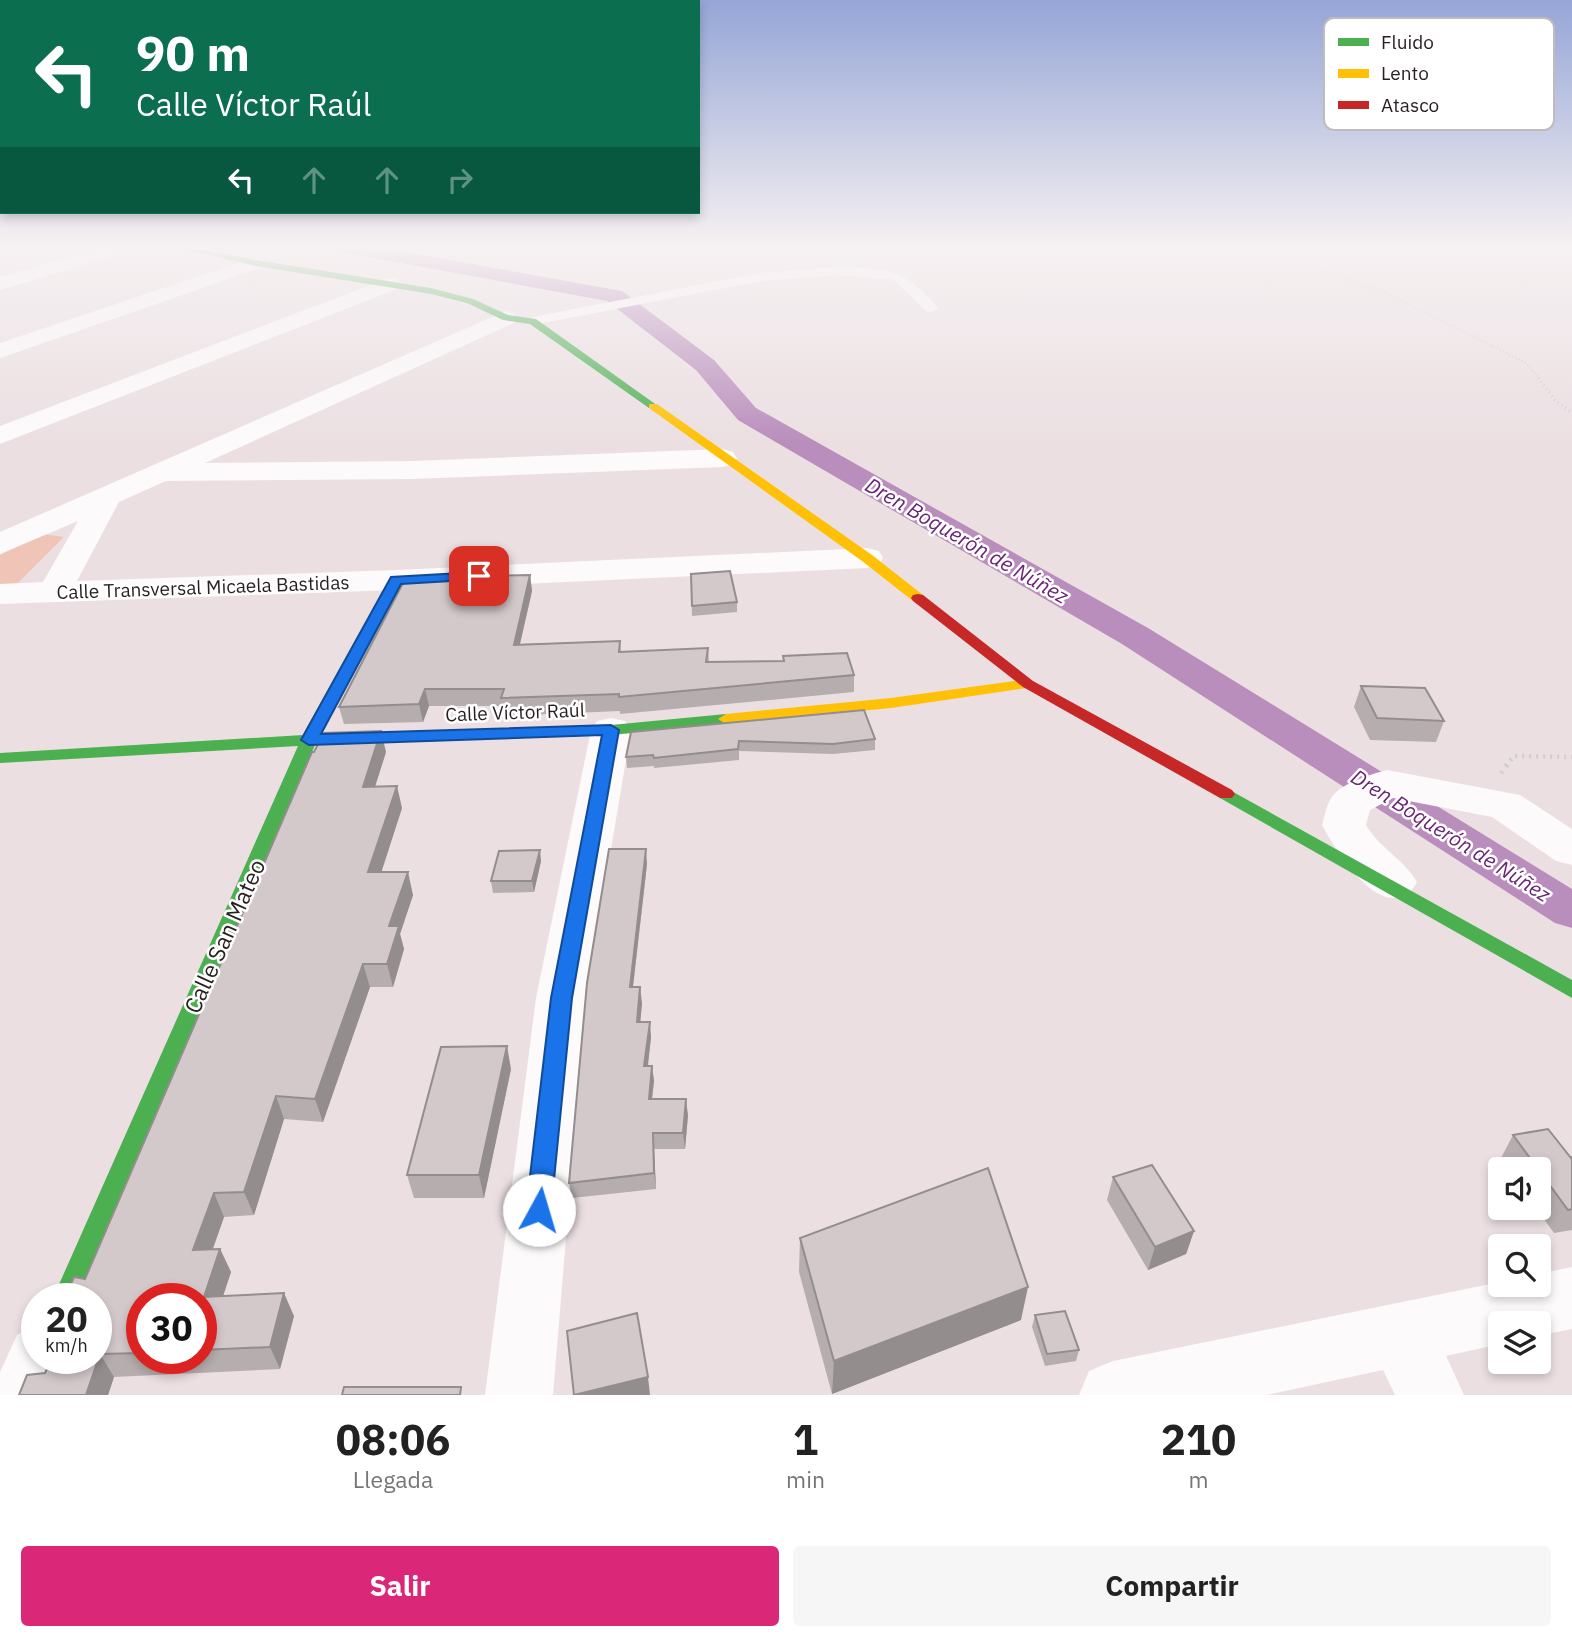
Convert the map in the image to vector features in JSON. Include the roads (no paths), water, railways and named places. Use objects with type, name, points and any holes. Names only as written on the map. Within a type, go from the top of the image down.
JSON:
[{"type":"street","points":[[0,351],[116,311]]},
{"type":"street","points":[[0,436],[320,311]]},
{"type":"street","points":[[497,311],[520,320],[583,355],[723,458],[867,558],[1028,684],[1412,897],[1572,990]]},
{"type":"street","points":[[0,544],[158,472],[520,320]]},
{"type":"street","points":[[158,472],[413,470],[723,458]]},
{"type":"street","points":[[54,592],[107,496]]},
{"type":"street","name":"Calle Transversal Micaela Bastidas","points":[[0,594],[396,580],[867,558]]},
{"type":"street","name":"Calle San Mateo","points":[[73,1283],[309,740],[396,580]]},
{"type":"street","name":"Calle Víctor Raúl","points":[[0,758],[309,740],[611,730],[891,703],[1028,684]]},
{"type":"street","points":[[519,1395],[561,998],[611,730]]},
{"type":"street","points":[[1412,897],[1358,850],[1344,825],[1368,793],[1505,805],[1572,850]]},
{"type":"street","points":[[1113,1395],[1572,1298]]},
{"type":"street","points":[[1400,1334],[1430,1395]]},
{"type":"street","points":[[24,1395],[33,1374]]},
{"type":"lane","points":[[520,320],[569,311]]},
{"type":"waterway","name":"Dren Boquerón de Núñez","points":[[634,311],[705,365],[747,414],[1135,636],[1572,911]]}]
